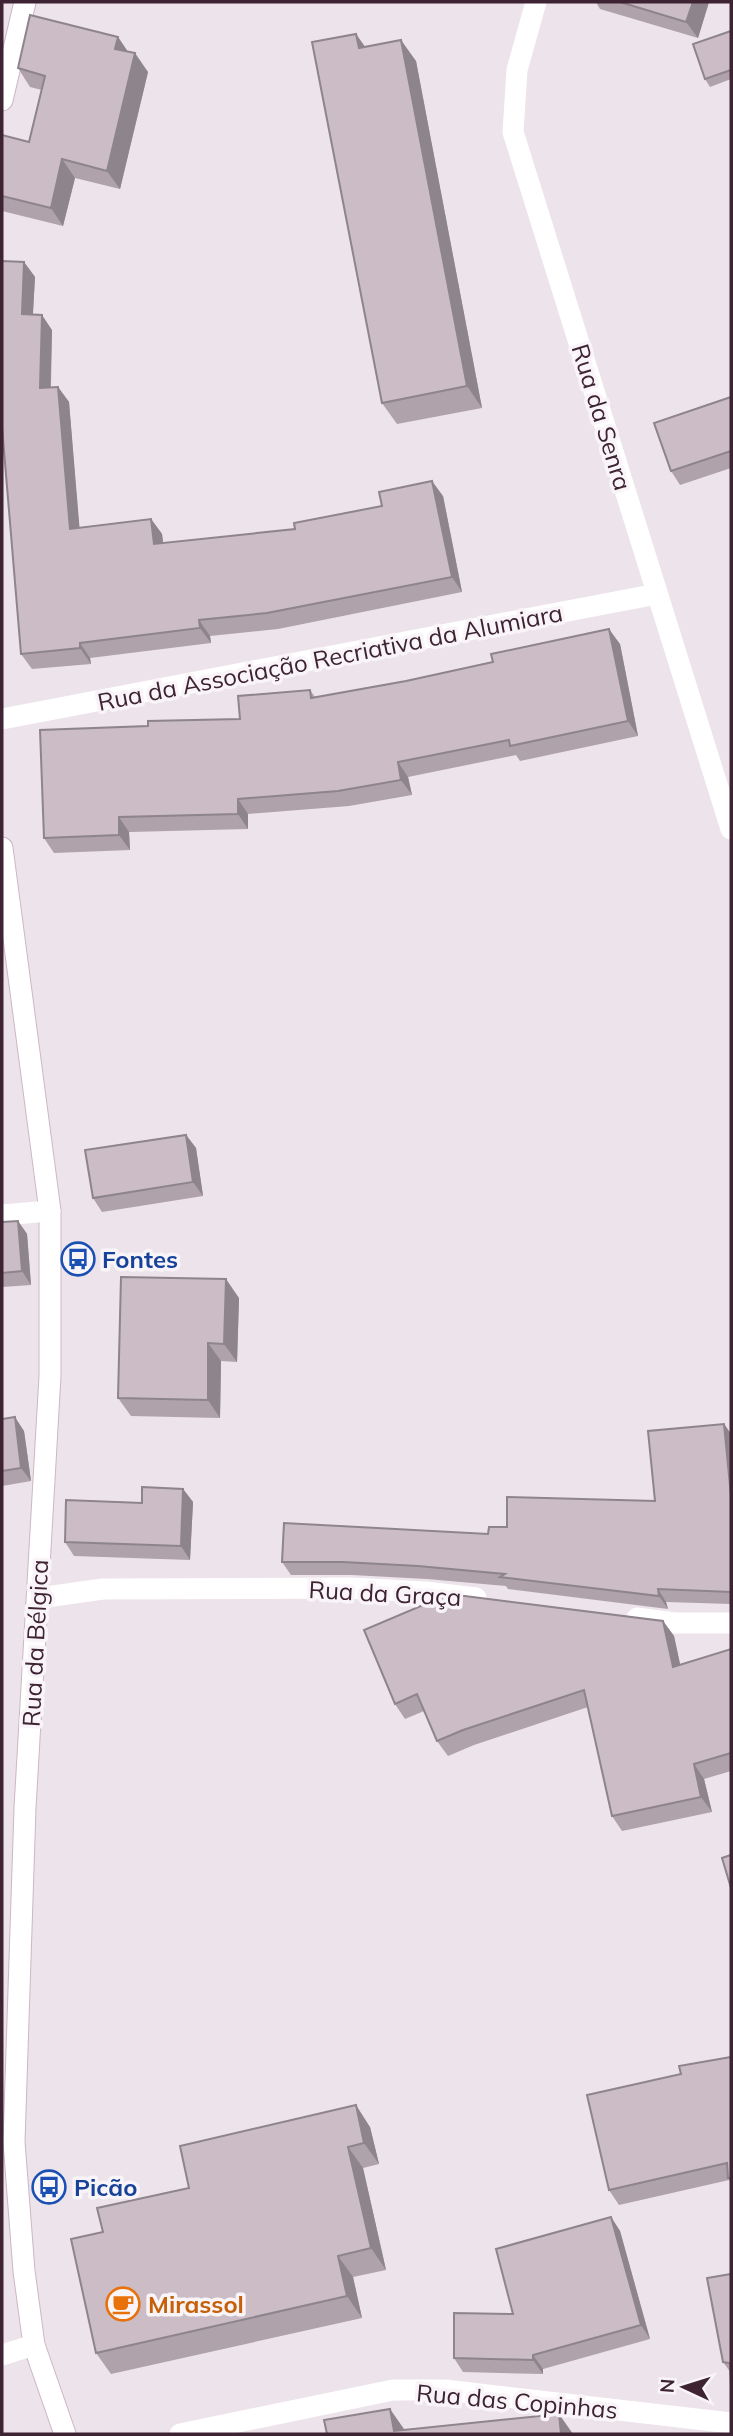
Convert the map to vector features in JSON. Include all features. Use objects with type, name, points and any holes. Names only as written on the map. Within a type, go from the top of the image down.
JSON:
[{"type":"street","points":[[2,100],[26,2]]},
{"type":"street","name":"Rua da Senra","points":[[536,2],[517,70],[513,132],[731,829]]},
{"type":"street","name":"Rua da Associação Recriativa da Alumiara","points":[[2,719],[657,594]]},
{"type":"street","name":"Rua da Bélgica","points":[[2,848],[50,1211],[50,1376],[25,1808],[14,2142],[24,2271],[34,2345],[65,2434]]},
{"type":"street","points":[[2,1215],[50,1211]]},
{"type":"street","name":"Rua da Graça","points":[[39,1598],[103,1589],[351,1588],[426,1592],[495,1601]]},
{"type":"street","points":[[620,1616],[675,1623],[731,1623]]},
{"type":"street","points":[[2,2355],[34,2345]]},
{"type":"street","name":"Rua das Copinhas","points":[[180,2434],[393,2390],[445,2390],[731,2423]]},
{"type":"building","points":[[620,2],[693,2],[686,22]]},
{"type":"building","points":[[30,15],[118,37],[115,49],[135,53],[107,171],[62,159],[51,208],[2,196],[2,135],[29,142],[45,76],[18,68]]},
{"type":"building","points":[[731,31],[731,70],[705,79],[693,44]]},
{"type":"building","points":[[356,34],[359,48],[401,40],[467,386],[382,403],[312,42]]},
{"type":"building","points":[[2,261],[24,262],[22,314],[42,315],[40,388],[58,387],[70,529],[151,519],[154,544],[295,529],[294,523],[382,506],[379,492],[432,481],[452,577],[267,613],[199,620],[200,628],[80,643],[80,648],[21,654],[2,427]]},
{"type":"building","points":[[731,397],[731,451],[671,471],[654,423]]},
{"type":"building","points":[[609,629],[628,721],[510,746],[509,740],[398,762],[401,780],[338,791],[238,799],[238,814],[119,817],[119,835],[44,838],[40,730],[148,726],[148,721],[240,719],[238,696],[310,690],[311,698],[406,681],[493,662],[491,654]]},
{"type":"building","points":[[186,1135],[193,1182],[93,1198],[85,1150]]},
{"type":"building","points":[[18,1221],[22,1271],[2,1273],[2,1222]]},
{"type":"building","points":[[121,1277],[226,1279],[224,1344],[208,1343],[208,1400],[118,1398]]},
{"type":"building","points":[[15,1417],[21,1468],[2,1471],[2,1419]]},
{"type":"building","points":[[724,1424],[731,1496],[731,1592],[658,1589],[659,1596],[500,1577],[505,1574],[418,1566],[282,1562],[284,1523],[488,1534],[489,1527],[507,1527],[507,1497],[655,1501],[648,1431]]},
{"type":"building","points":[[142,1487],[183,1489],[181,1546],[65,1542],[66,1500],[142,1503]]},
{"type":"building","points":[[449,1594],[663,1621],[673,1667],[731,1649],[731,1753],[694,1764],[701,1797],[612,1816],[584,1690],[437,1741],[417,1694],[395,1704],[364,1630]]},
{"type":"building","points":[[731,1855],[731,1888],[722,1858]]},
{"type":"building","points":[[731,2057],[731,2178],[728,2178],[727,2163],[609,2190],[587,2095],[681,2074],[679,2066]]},
{"type":"building","points":[[356,2105],[364,2143],[348,2147],[371,2248],[338,2256],[347,2296],[96,2353],[71,2239],[103,2232],[97,2208],[189,2188],[180,2146]]},
{"type":"building","points":[[611,2217],[641,2325],[533,2355],[533,2360],[454,2358],[454,2313],[513,2314],[496,2249]]},
{"type":"building","points":[[731,2274],[731,2385],[730,2363],[723,2362],[707,2278]]},
{"type":"building","points":[[390,2409],[394,2431],[559,2414],[561,2434],[327,2434],[324,2420]]},
{"type":"place","name":"Fontes","points":[[78,1259]]},
{"type":"place","name":"Picão","points":[[49,2187]]},
{"type":"place","name":"Mirassol","points":[[123,2304]]}]
